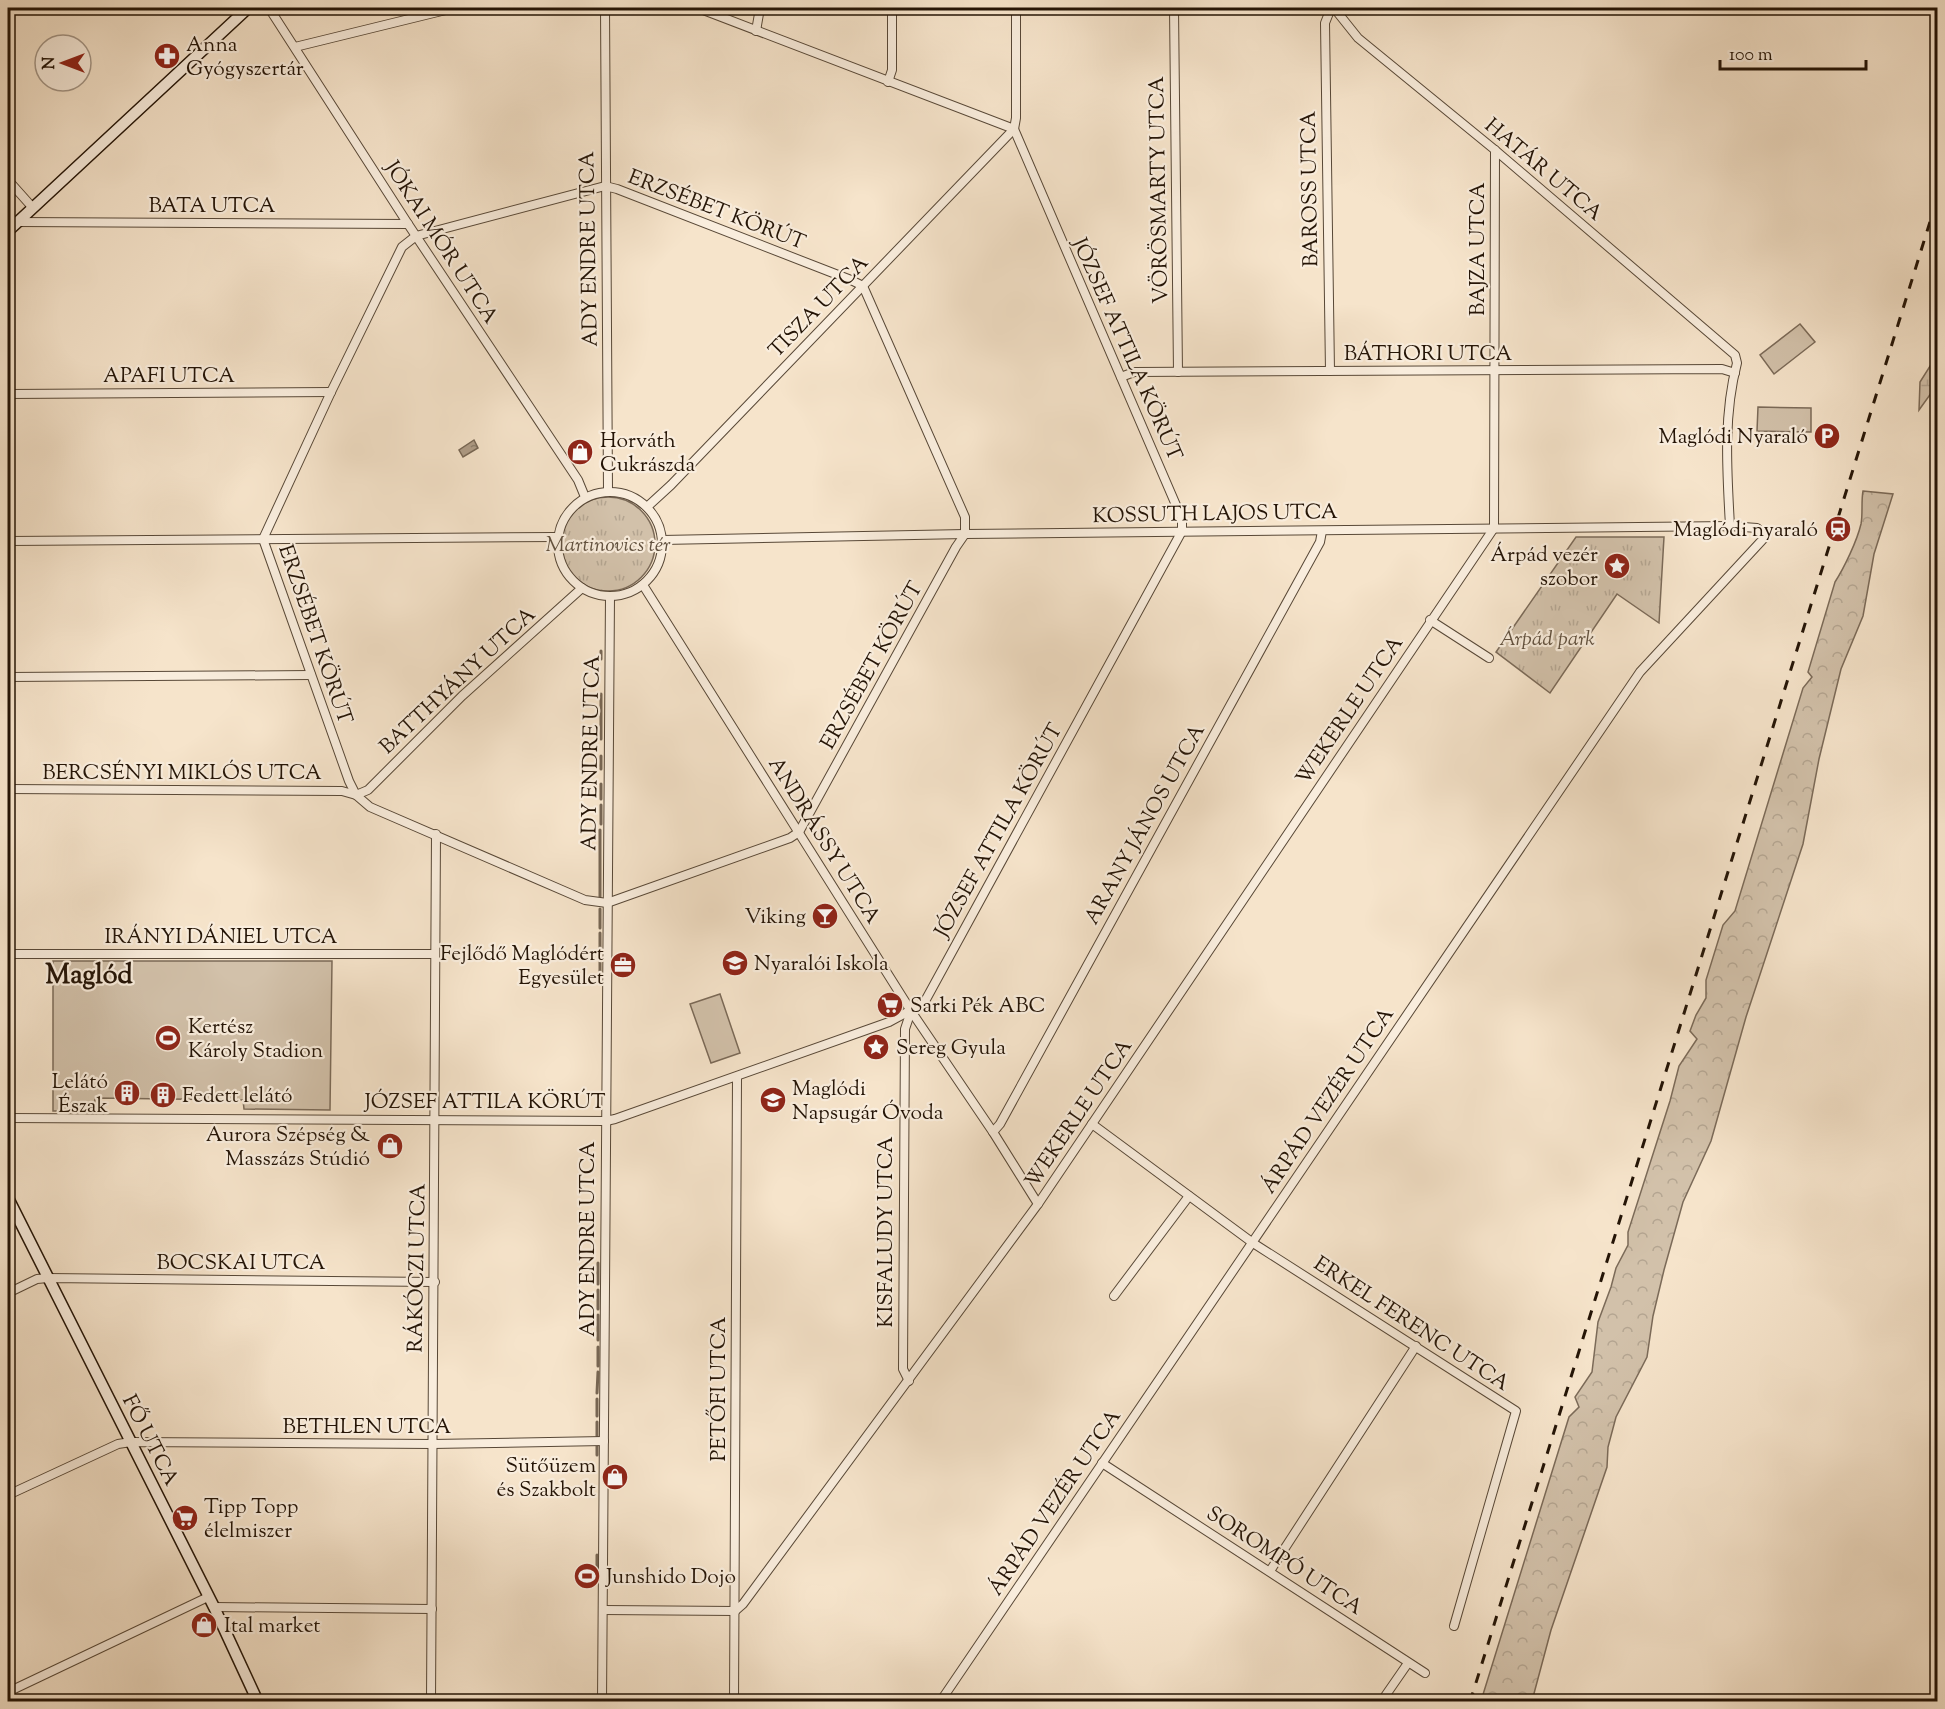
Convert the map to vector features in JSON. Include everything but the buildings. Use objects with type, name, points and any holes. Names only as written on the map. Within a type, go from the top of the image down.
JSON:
[{"type":"main road","points":[[8,231],[249,8]]},
{"type":"main road","name":"FŐ UTCA","points":[[8,1198],[214,1607],[258,1701]]},
{"type":"street","name":"JÓKAI MÓR UTCA","points":[[269,8],[408,224],[578,480],[585,497]]},
{"type":"street","points":[[295,47],[454,8]]},
{"type":"street","name":"ADY ENDRE UTCA","points":[[605,8],[608,491]]},
{"type":"street","points":[[698,8],[1014,129],[1016,118],[1016,8]]},
{"type":"street","points":[[756,31],[760,8]]},
{"type":"street","points":[[888,82],[892,70],[892,8]]},
{"type":"street","name":"VÖRÖSMARTY UTCA","points":[[1174,8],[1178,372]]},
{"type":"street","name":"HATÁR UTCA","points":[[1333,8],[1358,38],[1495,150],[1735,356],[1737,363],[1735,373]]},
{"type":"street","name":"BAROSS UTCA","points":[[1330,372],[1324,23],[1333,8]]},
{"type":"street","name":"TISZA UTCA","points":[[647,507],[671,485],[1014,129]]},
{"type":"street","name":"JÓZSEF ATTILA KÖRÚT","points":[[8,1118],[606,1121],[889,1022],[924,1003],[1182,531],[1182,519],[1014,129]]},
{"type":"street","name":"BAJZA UTCA","points":[[1494,528],[1495,150]]},
{"type":"street","points":[[8,180],[33,208]]},
{"type":"street","name":"ERZSÉBET KÖRÚT","points":[[356,795],[263,539],[402,247],[416,236],[605,186],[829,271],[862,286]]},
{"type":"street","name":"BATA UTCA","points":[[17,222],[408,224]]},
{"type":"street","points":[[862,286],[965,517],[965,534]]},
{"type":"street","name":"BÁTHORI UTCA","points":[[1121,376],[1134,372],[1722,369],[1735,373]]},
{"type":"street","points":[[1730,525],[1726,461],[1727,425],[1735,373]]},
{"type":"street","name":"APAFI UTCA","points":[[8,394],[331,392]]},
{"type":"street","points":[[608,491],[623,492],[636,498],[647,507],[656,518],[662,540],[661,557],[654,572],[643,585],[632,591],[610,596],[595,594],[570,579],[562,566],[557,537],[562,521],[572,507],[585,497],[608,491]]},
{"type":"street","name":"KOSSUTH LAJOS UTCA","points":[[662,540],[1730,525],[1757,528],[1766,536]]},
{"type":"street","name":"WEKERLE UTCA","points":[[735,1611],[743,1604],[1038,1204],[1494,528]]},
{"type":"street","name":"ARANY JÁNOS UTCA","points":[[993,1132],[1000,1124],[1320,542],[1322,531]]},
{"type":"street","name":"ERZSÉBET KÖRÚT","points":[[799,832],[965,534]]},
{"type":"street","name":"ÁRPÁD VEZÉR UTCA","points":[[940,1701],[1640,672],[1766,536]]},
{"type":"street","points":[[8,541],[557,537]]},
{"type":"street","name":"ANDRÁSSY UTCA","points":[[643,585],[911,1011],[993,1132],[1038,1204]]},
{"type":"street","name":"BATTHYÁNY UTCA","points":[[356,795],[368,790],[462,696],[582,588]]},
{"type":"street","name":"ADY ENDRE UTCA","points":[[602,1701],[610,596]]},
{"type":"street","points":[[1430,620],[1489,658]]},
{"type":"street","points":[[8,677],[311,675]]},
{"type":"street","name":"BERCSÉNYI MIKLÓS UTCA","points":[[8,789],[342,791],[356,795]]},
{"type":"street","points":[[356,795],[370,807],[585,900],[607,903],[790,838],[799,832]]},
{"type":"street","name":"RÁKÓCZI UTCA","points":[[431,1701],[436,834]]},
{"type":"street","name":"IRÁNYI DÁNIEL UTCA","points":[[8,954],[435,954]]},
{"type":"street","name":"KISFALUDY UTCA","points":[[909,1381],[903,1369],[904,1105],[905,1029],[911,1011]]},
{"type":"street","name":"PETŐFI UTCA","points":[[734,1701],[737,1077]]},
{"type":"street","name":"ERKEL FERENC UTCA","points":[[1092,1124],[1253,1243],[1516,1411],[1454,1626]]},
{"type":"street","points":[[1114,1296],[1189,1196]]},
{"type":"street","name":"BOCSKAI UTCA","points":[[8,1293],[37,1280],[48,1278],[435,1282]]},
{"type":"street","points":[[1270,1571],[1416,1346]]},
{"type":"street","name":"BETHLEN UTCA","points":[[8,1495],[118,1444],[130,1442],[432,1444],[604,1441]]},
{"type":"street","name":"SOROMPÓ UTCA","points":[[1102,1463],[1425,1673]]},
{"type":"street","points":[[8,1692],[208,1597]]},
{"type":"street","points":[[214,1607],[432,1609]]},
{"type":"street","points":[[603,1610],[735,1611]]},
{"type":"street","points":[[1381,1701],[1408,1663]]},
{"type":"green space","points":[[1800,324],[1815,342],[1774,374],[1760,355]]},
{"type":"green space","points":[[1937,355],[1937,385],[1919,410],[1920,382]]},
{"type":"green space","points":[[1758,407],[1811,408],[1811,432],[1757,431]]},
{"type":"green space","points":[[1863,491],[1893,494],[1874,554],[1863,616],[1841,669],[1819,759],[1803,844],[1746,1017],[1711,1141],[1683,1202],[1653,1316],[1647,1357],[1616,1417],[1608,1447],[1607,1467],[1551,1630],[1532,1701],[1481,1701],[1569,1417],[1579,1407],[1575,1397],[1592,1372],[1598,1322],[1616,1268],[1628,1245],[1628,1232],[1679,1066],[1697,1039],[1690,1031],[1706,998],[1706,980],[1723,925],[1735,911],[1803,688],[1812,677],[1808,672],[1835,582],[1859,531],[1862,520]]},
{"type":"green space","name":"Martinovics tér","points":[[599,497],[617,497],[642,510],[652,526],[655,544],[652,562],[642,578],[617,591],[599,591],[574,578],[561,553],[561,535],[574,510]]},
{"type":"green space","name":"Árpád park","points":[[1576,537],[1664,537],[1659,623],[1617,594],[1550,693],[1496,652]]},
{"type":"green space","points":[[53,961],[332,961],[330,1110],[244,1109],[243,1100],[95,1098],[94,1111],[53,1111]]},
{"type":"green space","points":[[720,994],[740,1053],[711,1063],[690,1004]]},
{"type":"water","points":[[474,440],[478,448],[463,457],[459,450]]},
{"type":"waterway","points":[[601,651],[601,659]]},
{"type":"waterway","points":[[601,694],[601,739]]},
{"type":"waterway","points":[[601,756],[601,769]]},
{"type":"waterway","points":[[601,784],[601,799]]},
{"type":"waterway","points":[[601,805],[601,824]]},
{"type":"waterway","points":[[600,830],[600,898]]},
{"type":"waterway","points":[[600,909],[600,928]]},
{"type":"waterway","points":[[600,933],[600,950]]},
{"type":"waterway","points":[[600,955],[600,975]]},
{"type":"waterway","points":[[598,1263],[598,1284]]},
{"type":"waterway","points":[[598,1290],[598,1309]]},
{"type":"waterway","points":[[598,1315],[598,1340]]},
{"type":"waterway","points":[[598,1347],[598,1366]]},
{"type":"waterway","points":[[597,1393],[598,1372]]},
{"type":"waterway","points":[[597,1399],[597,1416]]},
{"type":"waterway","points":[[597,1422],[597,1436]]},
{"type":"waterway","points":[[597,1445],[597,1455]]},
{"type":"waterway","points":[[597,1555],[597,1569]]},
{"type":"railway","points":[[1470,1702],[1938,196]]},
{"type":"place","name":"Anna Gyógyszertár","points":[[167,56]]},
{"type":"place","name":"Maglódi Nyaraló","points":[[1827,436]]},
{"type":"place","name":"Horváth Cukrászda","points":[[580,452]]},
{"type":"place","name":"Maglódi nyaraló","points":[[1838,529]]},
{"type":"place","name":"Árpád vezér szobor","points":[[1617,566]]},
{"type":"place","name":"Viking","points":[[825,916]]},
{"type":"place","name":"Nyaralói Iskola","points":[[735,963]]},
{"type":"place","name":"Fejlődő Maglódért Egyesület","points":[[623,965]]},
{"type":"place","name":"Sarki Pék ABC","points":[[890,1005]]},
{"type":"place","name":"Kertész Károly Stadion","points":[[168,1038]]},
{"type":"place","name":"Sereg Gyula","points":[[876,1047]]},
{"type":"place","name":"Lelátó Észak","points":[[127,1093]]},
{"type":"place","name":"Fedett lelátó","points":[[163,1095]]},
{"type":"place","name":"Maglódi Napsugár Óvoda","points":[[773,1100]]},
{"type":"place","name":"Aurora Szépség & Masszázs Stúdió","points":[[390,1146]]},
{"type":"place","name":"Sütőüzem és Szakbolt","points":[[615,1477]]},
{"type":"place","name":"Tipp Topp élelmiszer","points":[[185,1518]]},
{"type":"place","name":"Junshido Dojo","points":[[587,1576]]},
{"type":"place","name":"Ital market","points":[[204,1625]]},
{"type":"district","name":"Maglód","points":[[89,974]]}]
